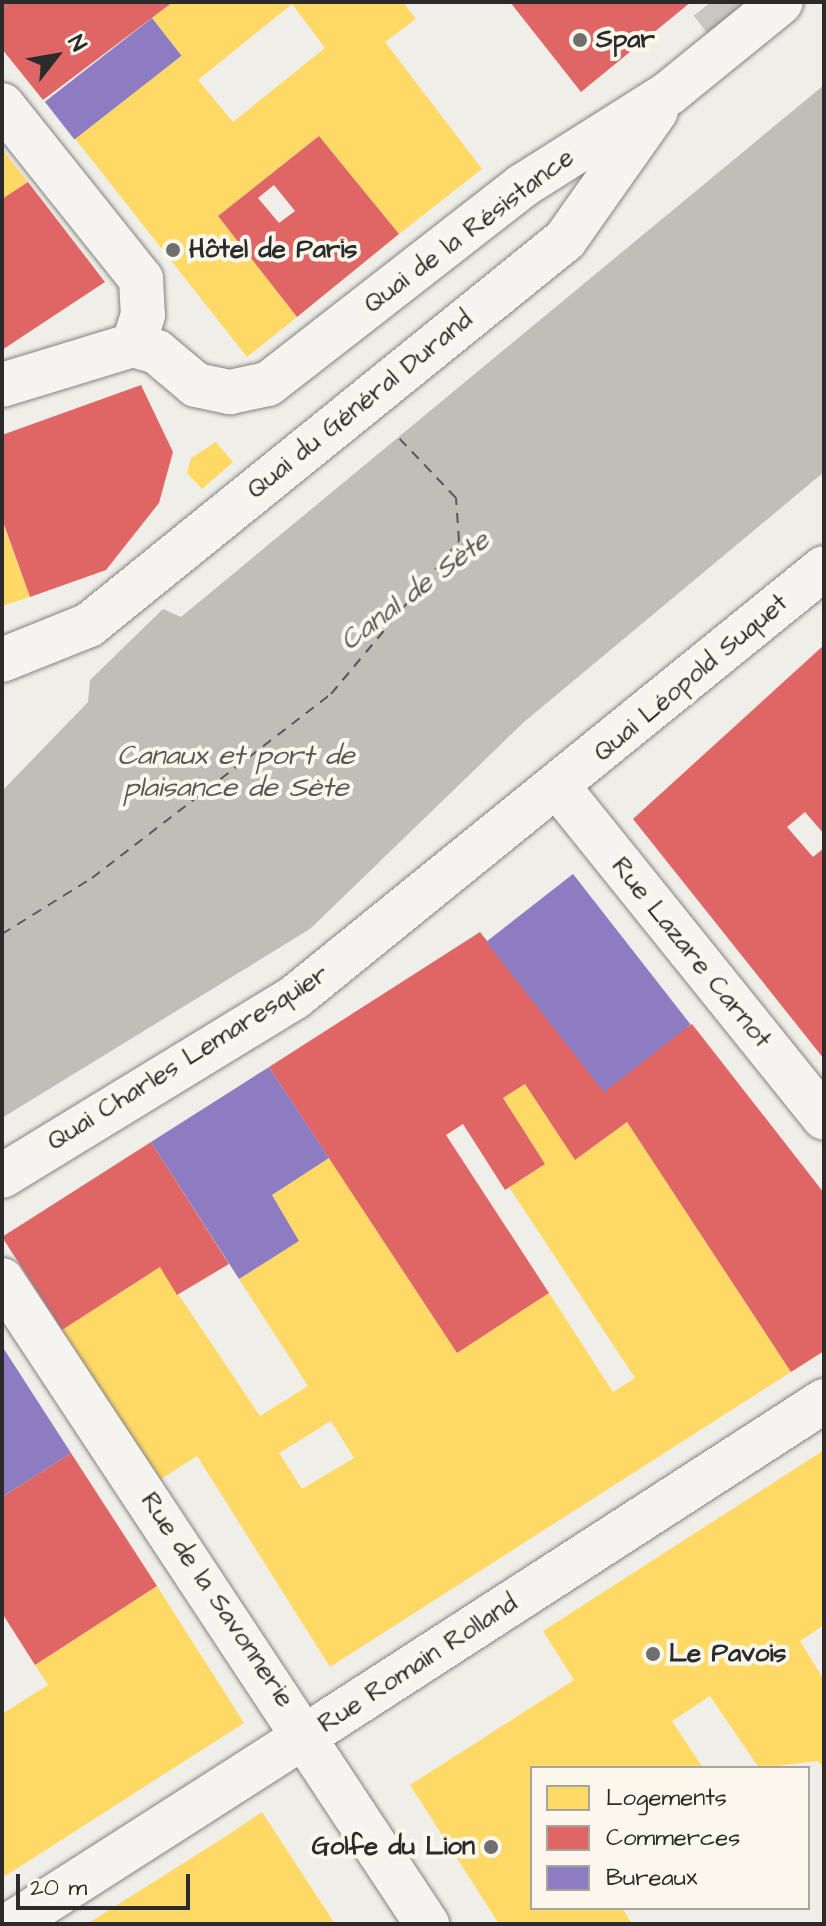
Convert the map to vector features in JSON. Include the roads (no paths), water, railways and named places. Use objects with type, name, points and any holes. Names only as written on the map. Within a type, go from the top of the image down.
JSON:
[{"type":"main road","name":"Quai de la Résistance","points":[[133,345],[157,352],[196,385],[230,392],[268,384],[522,186],[669,93],[781,2]]},
{"type":"main road","name":"Quai du Général Durand","points":[[2,660],[89,625],[565,240],[669,93]]},
{"type":"main road","points":[[2,105],[141,279],[143,315],[133,345],[2,385]]},
{"type":"main road","name":"Quai Léopold Suquet","points":[[559,788],[824,568]]},
{"type":"main road","name":"Rue Lazare Carnot","points":[[559,788],[824,1118]]},
{"type":"main road","name":"Quai Charles Lemaresquier","points":[[2,1176],[295,997],[559,788]]},
{"type":"main road","name":"Rue de la Savonnerie","points":[[2,1280],[307,1735],[427,1924]]},
{"type":"main road","name":"Rue Romain Rolland","points":[[11,1924],[824,1401]]},
{"type":"water","name":"Canaux et port de plaisance de Sète","points":[[824,85],[824,472],[524,722],[310,929],[2,1118],[2,791],[88,702],[90,680],[163,609],[181,617]]},
{"type":"tunnel","points":[[711,2],[738,37]]},
{"type":"place","name":"Spar","points":[[580,40]]},
{"type":"place","name":"Hôtel de Paris","points":[[173,250]]},
{"type":"place","name":"Le Pavois","points":[[653,1654]]},
{"type":"place","name":"Golfe du Lion","points":[[491,1847]]},
{"type":"water label","name":"Canal de Sète","points":[[415,591]]}]
